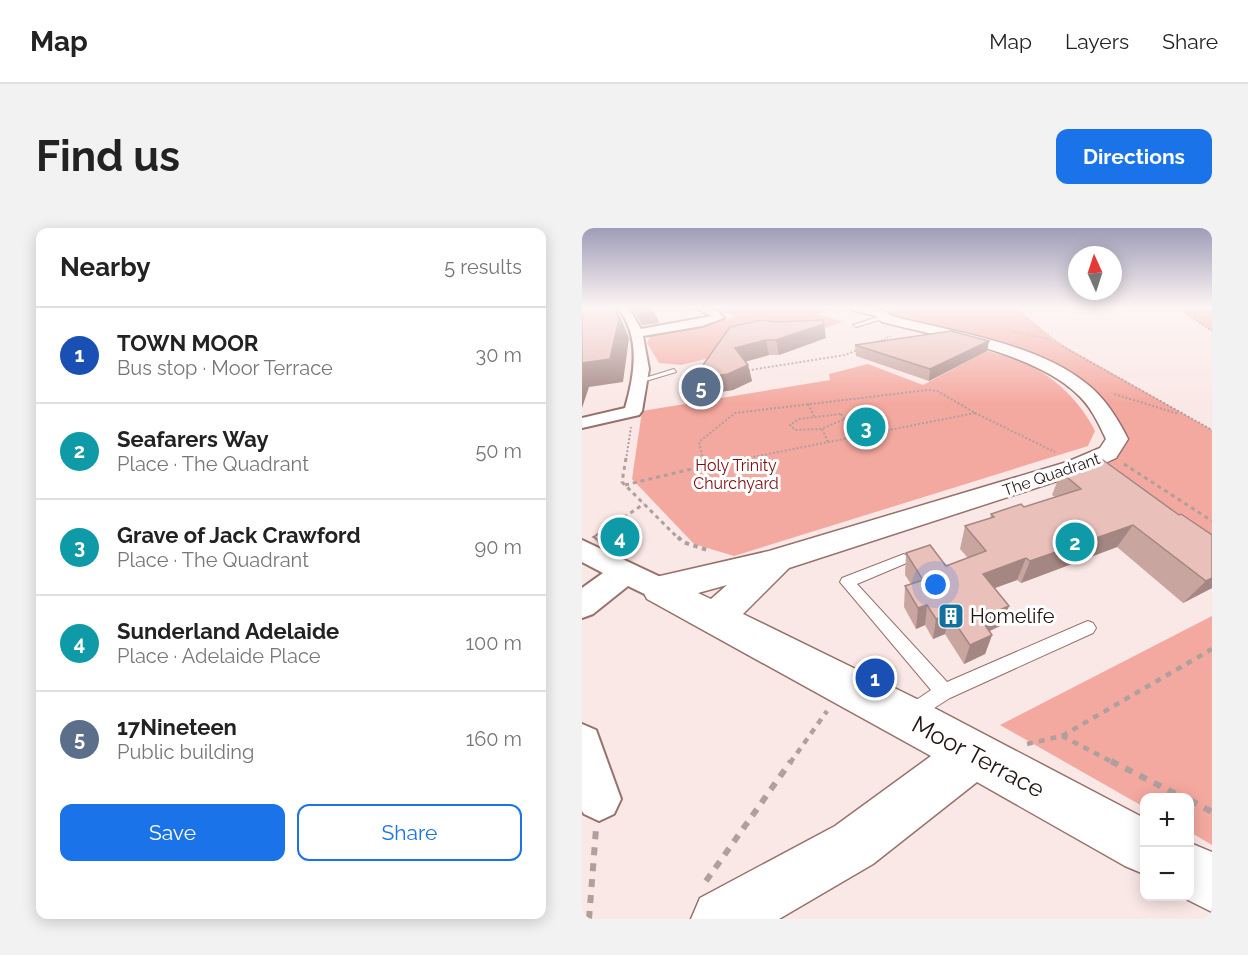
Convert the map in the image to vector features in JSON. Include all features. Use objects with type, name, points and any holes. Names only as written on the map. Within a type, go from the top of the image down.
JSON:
[{"type":"street","points":[[582,423],[633,411],[640,388],[639,381],[644,359],[639,339]]},
{"type":"street","name":"The Quadrant","points":[[659,589],[767,563],[1081,465],[1108,453],[1117,439],[1108,421],[1077,384],[1044,366],[959,339]]},
{"type":"street","points":[[586,545],[625,573],[659,589]]},
{"type":"street","name":"The Quadrant","points":[[715,618],[767,563]]},
{"type":"street","points":[[582,605],[625,573]]},
{"type":"street","name":"Moor Terrace","points":[[659,589],[905,717],[1140,845]]},
{"type":"street","points":[[582,744],[599,799]]},
{"type":"street","points":[[710,904],[854,845],[973,755]]},
{"type":"street","points":[[1194,873],[1212,883]]},
{"type":"lane","points":[[639,381],[674,371]]},
{"type":"lane","points":[[904,559],[847,582],[944,692]]},
{"type":"lane","points":[[905,717],[944,692],[1088,628]]},
{"type":"path","points":[[871,344],[885,339]]},
{"type":"path","points":[[1052,339],[1083,359],[1212,430]]},
{"type":"path","points":[[742,372],[845,355],[863,348]]},
{"type":"path","points":[[1077,384],[1189,417]]},
{"type":"path","points":[[704,467],[699,442],[735,413],[928,390],[937,391],[975,413],[1081,465]]},
{"type":"path","points":[[808,404],[814,416]]},
{"type":"path","points":[[633,411],[622,482],[683,542],[767,563]]},
{"type":"path","points":[[625,485],[975,413]]},
{"type":"path","points":[[841,414],[845,419],[834,427],[808,432],[795,430],[790,425],[799,419],[814,416],[841,414]]},
{"type":"path","points":[[822,429],[829,442]]},
{"type":"path","points":[[1108,453],[1212,521]]},
{"type":"path","points":[[586,545],[644,504]]},
{"type":"path","points":[[973,755],[1062,736],[1212,649]]},
{"type":"path","points":[[710,904],[845,686]]},
{"type":"path","points":[[1062,736],[1174,793]]},
{"type":"path","points":[[589,919],[599,799]]},
{"type":"path","points":[[1194,802],[1212,812]]},
{"type":"green space","points":[[649,339],[786,339],[681,365],[659,363],[647,343]]},
{"type":"green space","points":[[955,339],[1052,339],[1212,430],[1212,543],[1092,461],[1117,438],[1090,398],[1044,366]]},
{"type":"green space","name":"Holy Trinity Churchyard","points":[[987,351],[1019,360],[1045,374],[1065,390],[1082,410],[1095,431],[1088,446],[734,556],[694,544],[632,479],[642,411],[830,380],[829,374],[868,364],[923,385]]},
{"type":"green space","points":[[1212,616],[1212,845],[1194,834],[1194,793],[1140,793],[1140,805],[1000,725]]},
{"type":"building","points":[[582,339],[614,339],[610,359],[582,363]]},
{"type":"building","points":[[721,339],[778,339],[735,348],[748,365],[728,374],[693,379]]},
{"type":"building","points":[[894,339],[989,341],[930,369],[855,345]]},
{"type":"building","points":[[1103,460],[1179,515],[1181,514],[1212,535],[1212,578],[1206,581],[1133,525],[1030,561],[1026,558],[983,574],[1009,606],[980,618],[992,635],[970,645],[949,614],[936,619],[927,605],[918,608],[905,586],[923,580],[906,553],[930,545],[946,566],[986,551],[965,526],[994,517],[991,514],[1021,504],[1024,507],[1081,489],[1061,472]]},
{"type":"building","points":[[618,523],[628,537],[613,548],[593,537]]},
{"type":"place","name":"17Nineteen","points":[[701,387]]},
{"type":"place","name":"Grave of Jack Crawford","points":[[866,427]]},
{"type":"place","name":"Sunderland Adelaide","points":[[620,537]]},
{"type":"place","name":"Seafarers Way","points":[[1075,542]]},
{"type":"place","name":"Homelife","points":[[951,616]]},
{"type":"place","name":"TOWN MOOR","points":[[875,678]]}]
